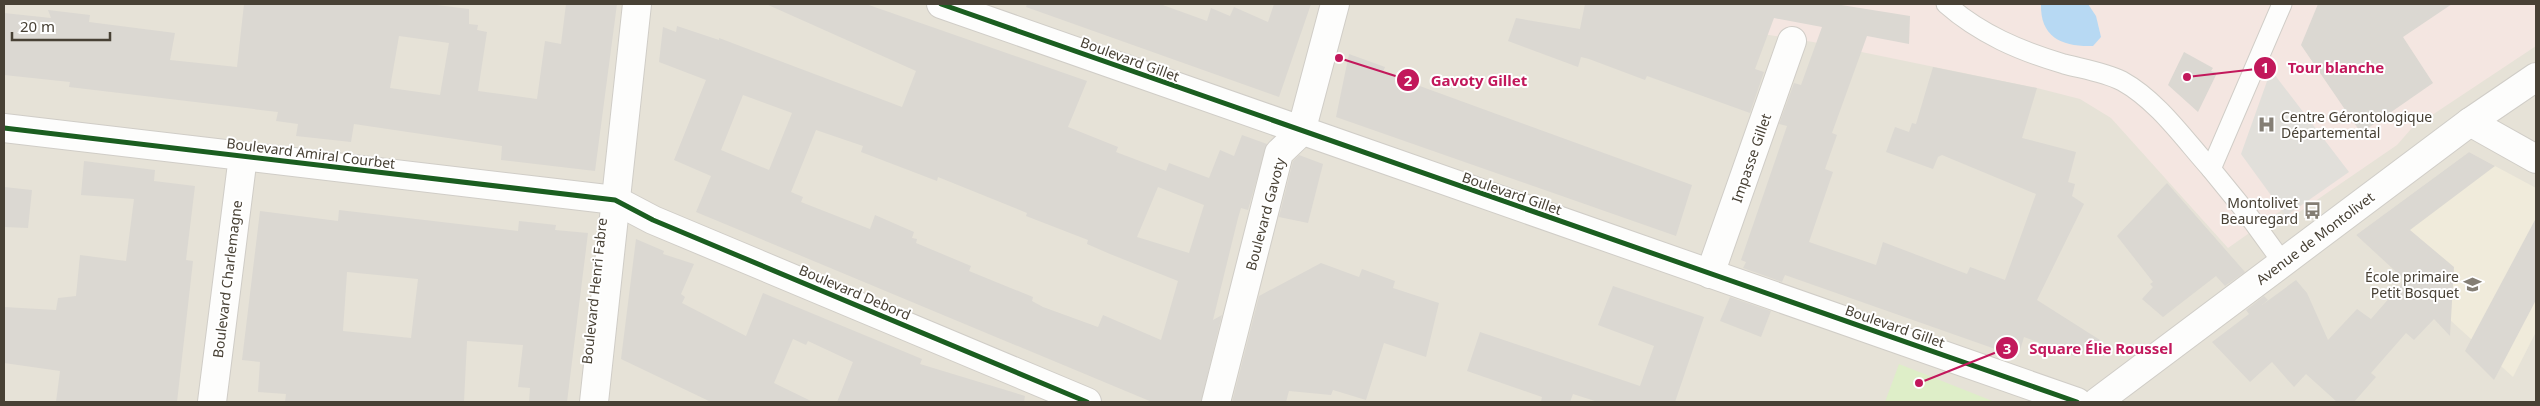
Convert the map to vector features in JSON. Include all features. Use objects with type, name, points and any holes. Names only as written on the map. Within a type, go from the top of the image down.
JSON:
[{"type":"street","name":"Boulevard Henri Fabre","points":[[594,402],[637,4]]},
{"type":"street","name":"Boulevard Gillet","points":[[941,4],[1301,132],[2076,402]]},
{"type":"street","points":[[1301,132],[1335,4]]},
{"type":"street","name":"Impasse Gillet","points":[[1710,274],[1792,41]]},
{"type":"street","name":"Avenue de Montolivet","points":[[2097,402],[2470,122],[2536,78]]},
{"type":"street","points":[[2470,122],[2536,159]]},
{"type":"street","name":"Boulevard Amiral Courbet","points":[[4,128],[615,200]]},
{"type":"street","name":"Boulevard Gavoty","points":[[1216,402],[1279,153],[1301,132]]},
{"type":"street","name":"Boulevard Charlemagne","points":[[212,402],[243,156]]},
{"type":"street","name":"Boulevard Debord","points":[[615,200],[653,220],[1085,402]]},
{"type":"lane","points":[[1946,4],[1961,16],[2008,44],[2038,56],[2104,74],[2120,80],[2136,90],[2158,110],[2211,169],[2246,212],[2283,263]]},
{"type":"lane","points":[[2211,169],[2282,4]]},
{"type":"shaded area","points":[[4,4],[2536,4],[2536,402],[4,402]]},
{"type":"shaded area","name":"Centre Gérontologique Départemental","points":[[1664,4],[2536,4],[2536,46],[2411,129],[2397,145],[2289,219],[2282,210],[2228,248],[2111,118],[2080,99],[2037,88],[1813,42],[1663,18]]},
{"type":"shaded area","points":[[2271,70],[2349,172],[2286,216],[2241,154]]},
{"type":"shaded area","name":"École primaire Petit Bosquet","points":[[2469,152],[2536,188],[2536,332],[2513,377],[2356,235]]},
{"type":"green space","points":[[1899,364],[1995,402],[1885,402]]},
{"type":"water","points":[[2041,4],[2088,4],[2096,16],[2101,37],[2093,46],[2072,45],[2055,38],[2044,25]]},
{"type":"building","points":[[244,4],[429,4],[469,9],[469,24],[478,25],[477,30],[487,32],[478,91],[537,99],[545,41],[561,44],[566,4],[617,4],[595,171],[501,160],[502,146],[354,124],[351,142],[296,136],[298,124],[276,121],[278,112],[69,87],[70,82],[4,75],[4,13],[51,18],[48,10],[90,15],[89,22],[175,33],[170,60],[237,67]],"holes":[[[399,36],[449,43],[440,95],[390,88]]]},
{"type":"building","points":[[766,4],[866,4],[1087,81],[1068,127],[1118,147],[1116,152],[1166,171],[1169,163],[1209,178],[1220,150],[1234,156],[1242,135],[1267,144],[1248,210],[1241,208],[1238,218],[1213,320],[1222,315],[1201,402],[1152,402],[696,212],[711,176],[674,160],[706,80],[659,62],[663,27],[676,32],[677,26],[719,40],[719,38],[902,107],[916,71]],"holes":[[[743,95],[792,113],[769,170],[721,150]],[[816,130],[863,146],[861,152],[937,181],[938,177],[1027,213],[1026,216],[1088,240],[1087,244],[1178,281],[1161,340],[1103,315],[1098,327],[1043,307],[1032,301],[1033,297],[969,271],[971,266],[916,243],[917,239],[912,238],[914,232],[875,215],[870,229],[801,202],[803,197],[791,192]],[[1158,187],[1204,205],[1189,253],[1137,237]]]},
{"type":"building","points":[[1027,4],[1160,4],[1207,21],[1211,8],[1230,16],[1234,7],[1268,22],[1274,4],[1311,4],[1279,97],[1026,7]]},
{"type":"building","points":[[1585,4],[1835,4],[1910,16],[1909,44],[1867,36],[1832,133],[1837,135],[1825,169],[1833,172],[1809,242],[1876,265],[1883,242],[1967,274],[1970,267],[2005,280],[2036,194],[1942,155],[1938,157],[1933,169],[1886,152],[1895,127],[1909,132],[1912,123],[1916,124],[1933,67],[2037,88],[2022,138],[2076,152],[2068,182],[2075,184],[2072,196],[2084,204],[2037,300],[2100,340],[2076,357],[2024,337],[2018,357],[1785,275],[1782,282],[1743,268],[1746,262],[1741,260],[1787,126],[1779,124],[1794,83],[1801,85],[1822,27],[1774,18],[1755,69],[1764,72],[1750,113],[1647,76],[1645,80],[1581,57],[1578,67],[1508,41],[1516,18],[1580,29]]},
{"type":"building","points":[[2318,4],[2452,4],[2403,37],[2433,83],[2361,133],[2301,45]]},
{"type":"building","points":[[2184,52],[2213,68],[2211,71],[2217,73],[2198,112],[2168,85]]},
{"type":"building","points":[[1349,54],[1385,67],[1383,72],[1417,85],[1692,185],[1676,236],[1336,117]]},
{"type":"building","points":[[2469,152],[2495,166],[2410,230],[2454,267],[2450,336],[2434,319],[2414,340],[2406,333],[2371,373],[2376,377],[2354,402],[2337,402],[2306,374],[2294,387],[2272,362],[2250,382],[2212,342],[2249,314],[2246,310],[2264,296],[2268,300],[2262,305],[2296,280],[2307,293],[2328,340],[2357,309],[2371,319],[2405,280],[2356,235]]},
{"type":"building","points":[[1299,155],[1323,164],[1308,223],[1279,217],[1293,161]]},
{"type":"building","points":[[84,161],[155,170],[154,181],[195,186],[186,260],[193,261],[177,402],[56,402],[60,371],[4,363],[4,307],[56,310],[58,298],[76,296],[80,255],[126,261],[134,199],[81,195]]},
{"type":"building","points":[[2167,183],[2245,272],[2225,286],[2216,276],[2163,317],[2142,299],[2153,287],[2150,284],[2153,282],[2117,236]]},
{"type":"building","points":[[4,187],[32,190],[28,228],[4,227]]},
{"type":"building","points":[[339,210],[518,231],[519,221],[556,225],[555,230],[588,233],[567,402],[529,402],[530,388],[518,387],[523,345],[467,341],[464,402],[285,402],[286,394],[258,392],[260,362],[242,360],[260,211],[338,221]],"holes":[[[347,272],[418,279],[411,338],[343,331]]]},
{"type":"building","points":[[2536,218],[2536,300],[2494,380],[2465,351]]},
{"type":"building","points":[[636,239],[664,251],[663,254],[694,264],[681,294],[685,297],[682,303],[746,336],[763,293],[922,359],[920,364],[1025,396],[1024,402],[837,402],[853,362],[808,341],[806,345],[793,339],[774,383],[813,402],[711,402],[621,359]]},
{"type":"building","points":[[1321,263],[1359,277],[1362,269],[1395,281],[1393,288],[1439,303],[1426,357],[1384,343],[1366,400],[1333,390],[1331,395],[1289,391],[1286,402],[1232,402],[1259,296]]},
{"type":"building","points":[[1613,286],[1704,317],[1675,402],[1598,402],[1573,394],[1570,402],[1541,402],[1542,397],[1467,371],[1480,332],[1640,386],[1654,346],[1598,325]]},
{"type":"building","points":[[1730,297],[1771,311],[1761,337],[1720,321]]},
{"type":"cycle path","points":[[941,4],[2077,402]]},
{"type":"cycle path","points":[[4,128],[615,200],[653,220],[1087,402]]},
{"type":"place","name":"Gavoty Gillet","points":[[1339,58]]},
{"type":"place","name":"Tour blanche","points":[[2187,77]]},
{"type":"place","name":"Centre Gérontologique Départemental","points":[[2267,124]]},
{"type":"place","name":"Montolivet Beauregard","points":[[2312,210]]},
{"type":"place","name":"École primaire Petit Bosquet","points":[[2473,284]]},
{"type":"place","name":"Square Élie Roussel","points":[[1919,383]]}]
